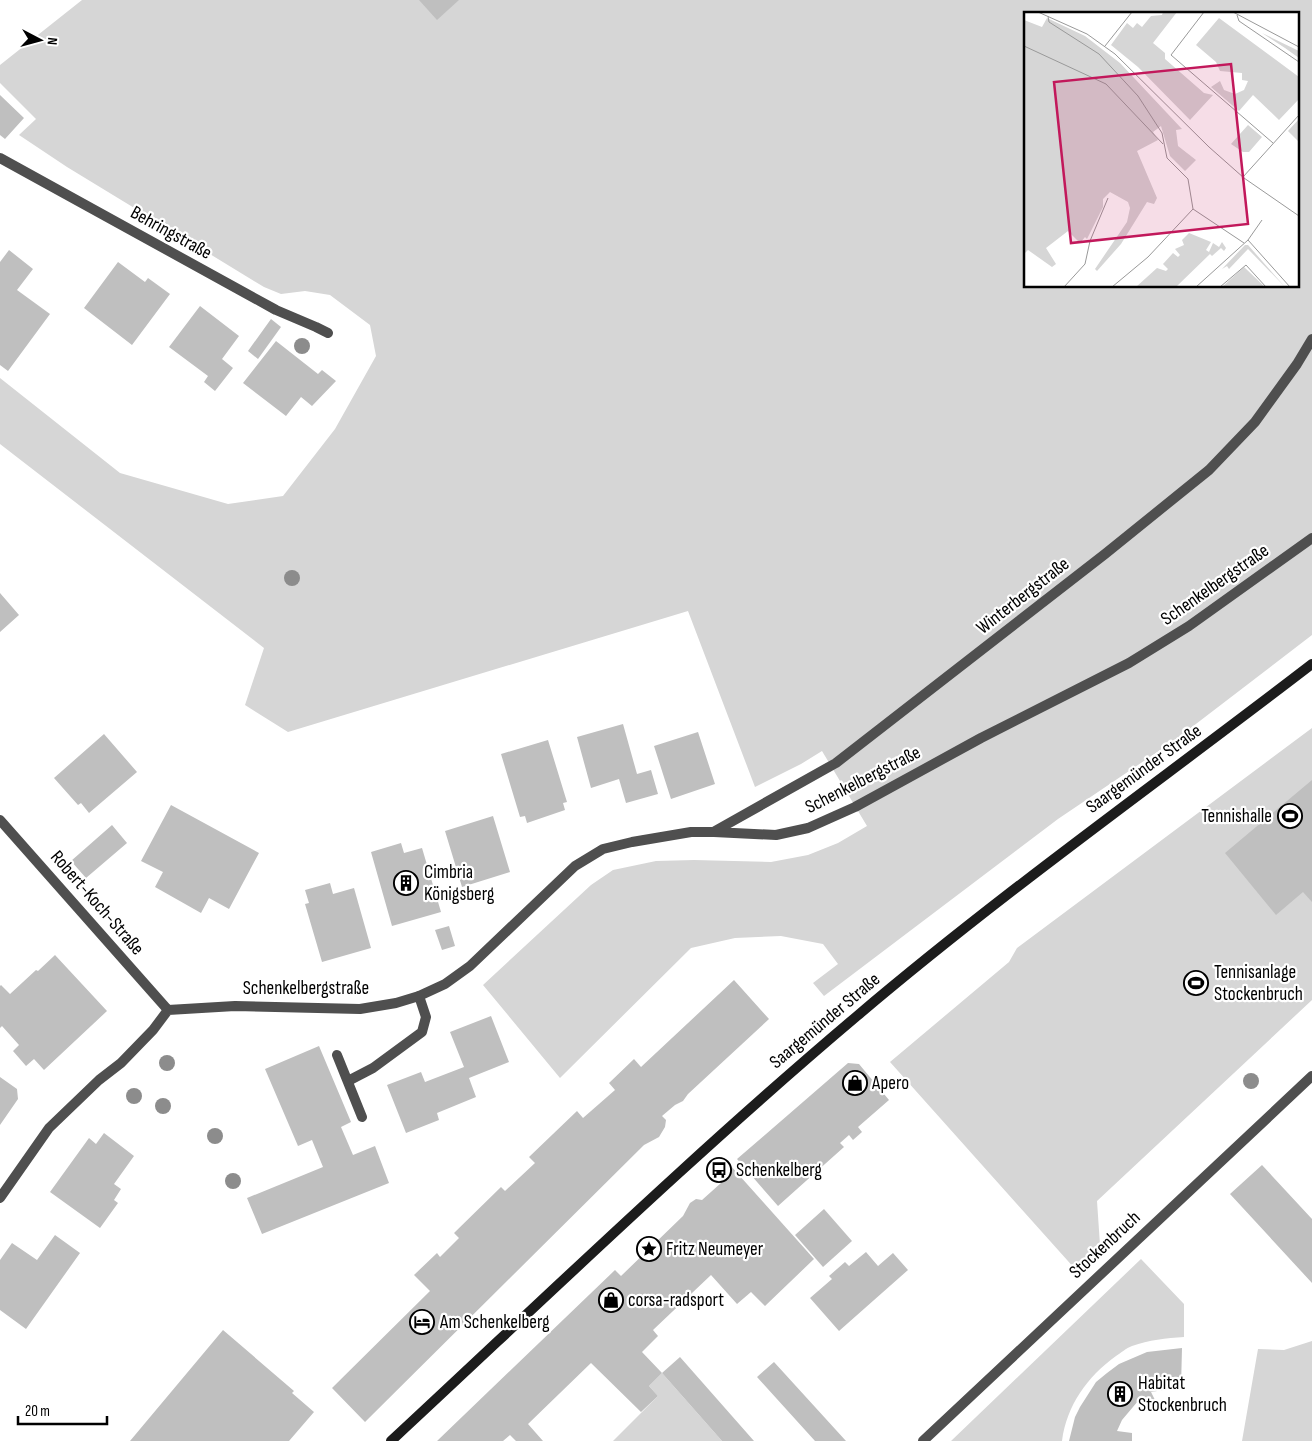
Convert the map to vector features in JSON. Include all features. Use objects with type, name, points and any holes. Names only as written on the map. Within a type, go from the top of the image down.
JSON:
[{"type":"street","name":"Behringstraße","points":[[0,158],[268,306],[328,333]]},
{"type":"street","name":"Winterbergstraße","points":[[714,832],[836,763],[1106,554],[1209,470],[1255,422],[1297,364],[1312,339]]},
{"type":"street","name":"Schenkelbergstraße","points":[[168,1010],[235,1006],[360,1008],[396,1003],[419,996],[445,984],[470,966],[575,866],[602,849],[691,832],[776,835],[808,828],[855,807],[981,738],[1129,662],[1189,626],[1312,538]]},
{"type":"street","name":"Saargemünder Straße","points":[[391,1441],[718,1136],[858,1014],[1107,818],[1215,739],[1312,664]]},
{"type":"street","name":"Robert-Koch-Straße","points":[[0,820],[168,1010]]},
{"type":"street","points":[[348,1080],[373,1068],[422,1032],[426,1018],[419,996]]},
{"type":"street","points":[[0,1198],[49,1128],[99,1080],[121,1063],[153,1030],[168,1010]]},
{"type":"street","points":[[337,1054],[362,1117]]},
{"type":"street","name":"Stockenbruch","points":[[923,1441],[1312,1076]]},
{"type":"shaded area","points":[[82,0],[1312,0],[1312,635],[1175,740],[1058,819],[824,996],[813,983],[838,964],[823,944],[781,936],[735,938],[691,948],[560,1078],[483,985],[591,885],[613,870],[656,861],[771,862],[808,855],[838,843],[867,826],[822,751],[801,764],[755,787],[688,611],[288,732],[245,705],[264,648],[0,444],[0,378],[120,473],[228,504],[283,496],[335,429],[376,356],[370,325],[330,295],[305,291],[281,294],[264,287],[67,167],[19,135],[36,119],[0,83],[0,65]]},
{"type":"shaded area","points":[[1312,728],[1312,1000],[1097,1201],[1100,1245],[1076,1270],[890,1062],[1009,962],[1017,948]]},
{"type":"shaded area","points":[[1141,1259],[1184,1304],[1184,1337],[1145,1342],[1132,1346],[1106,1364],[1080,1393],[1068,1415],[1062,1441],[951,1441]]},
{"type":"shaded area","points":[[1312,1341],[1312,1441],[1242,1441],[1258,1349],[1284,1350]]},
{"type":"shaded area","points":[[662,1373],[722,1441],[613,1441],[658,1396],[649,1386]]},
{"type":"building","points":[[419,0],[459,0],[437,20]]},
{"type":"building","points":[[0,95],[24,118],[5,139],[0,135]]},
{"type":"building","points":[[9,250],[33,269],[17,290],[50,314],[8,371],[0,365],[0,262]]},
{"type":"building","points":[[118,262],[145,282],[148,278],[170,294],[132,345],[84,308]]},
{"type":"building","points":[[200,306],[239,336],[222,359],[233,368],[215,391],[204,382],[208,376],[169,347]]},
{"type":"building","points":[[271,319],[281,327],[258,359],[248,351]]},
{"type":"building","points":[[276,341],[318,374],[322,370],[336,381],[312,406],[301,397],[286,416],[243,383]]},
{"type":"building","points":[[0,593],[19,615],[0,632]]},
{"type":"building","points":[[623,724],[637,774],[651,770],[658,794],[626,803],[619,779],[591,788],[577,737]]},
{"type":"building","points":[[698,732],[715,784],[671,799],[654,746]]},
{"type":"building","points":[[104,734],[137,772],[89,813],[81,803],[78,805],[54,778]]},
{"type":"building","points":[[548,740],[567,802],[563,803],[565,810],[527,823],[525,816],[520,817],[501,754]]},
{"type":"building","name":"Tennishalle","points":[[1312,780],[1312,902],[1303,892],[1276,915],[1225,853]]},
{"type":"building","points":[[171,805],[259,853],[229,909],[209,898],[201,913],[155,887],[163,872],[141,861]]},
{"type":"building","points":[[493,816],[510,872],[462,887],[445,831]]},
{"type":"building","points":[[112,825],[127,843],[86,878],[71,861]]},
{"type":"building","name":"Cimbria Königsberg","points":[[401,843],[404,853],[422,848],[441,912],[392,926],[371,852]]},
{"type":"building","points":[[330,883],[333,894],[354,888],[371,948],[322,962],[305,904],[309,903],[305,890]]},
{"type":"building","points":[[449,926],[455,946],[442,950],[435,930]]},
{"type":"building","points":[[55,955],[107,1011],[44,1070],[34,1059],[26,1066],[13,1051],[19,1045],[2,1026],[0,1028],[0,986],[10,994]]},
{"type":"building","points":[[734,980],[769,1019],[688,1094],[683,1101],[662,1116],[666,1120],[665,1127],[659,1137],[644,1145],[365,1422],[332,1388],[430,1291],[414,1275],[437,1253],[440,1257],[459,1238],[454,1233],[501,1187],[505,1191],[535,1163],[529,1157],[577,1111],[583,1118],[615,1090],[609,1083],[634,1059],[641,1067]]},
{"type":"building","points":[[491,1016],[509,1062],[469,1078],[476,1097],[437,1113],[439,1120],[406,1133],[387,1085],[421,1072],[425,1082],[464,1067],[450,1032]]},
{"type":"building","points":[[319,1046],[351,1122],[341,1127],[353,1155],[375,1146],[389,1183],[262,1234],[247,1198],[323,1167],[312,1140],[298,1146],[265,1069]]},
{"type":"building","points":[[848,1063],[859,1064],[889,1100],[858,1127],[862,1132],[853,1140],[849,1135],[840,1143],[844,1147],[778,1206],[737,1159]]},
{"type":"building","points":[[0,1077],[17,1089],[18,1099],[0,1125]]},
{"type":"building","points":[[104,1133],[134,1156],[114,1184],[121,1189],[114,1200],[118,1203],[100,1228],[50,1192],[89,1138],[96,1144]]},
{"type":"building","points":[[730,1165],[814,1259],[765,1306],[751,1292],[737,1304],[711,1275],[653,1330],[658,1336],[642,1352],[662,1373],[649,1386],[658,1396],[641,1412],[591,1363],[528,1424],[543,1441],[516,1441],[510,1435],[503,1441],[437,1441],[615,1270],[621,1276],[683,1216],[690,1203],[696,1199],[702,1200],[721,1183],[716,1177]]},
{"type":"building","points":[[1262,1165],[1312,1219],[1312,1283],[1230,1194]]},
{"type":"building","points":[[824,1209],[852,1241],[823,1267],[795,1235]]},
{"type":"building","points":[[55,1235],[80,1253],[26,1329],[0,1310],[0,1260],[12,1243],[37,1260]]},
{"type":"building","points":[[866,1252],[878,1266],[893,1253],[908,1270],[839,1331],[810,1298],[832,1279],[829,1276],[845,1262],[849,1266]]},
{"type":"building","points":[[223,1330],[294,1391],[292,1393],[314,1412],[289,1441],[130,1441]]},
{"type":"building","name":"Habitat Stockenbruch","points":[[1182,1348],[1181,1387],[1151,1392],[1156,1402],[1153,1411],[1147,1411],[1138,1401],[1122,1420],[1117,1431],[1132,1433],[1132,1441],[1069,1441],[1075,1417],[1096,1382],[1119,1364],[1147,1352]]},
{"type":"building","points":[[680,1357],[754,1441],[722,1441],[662,1373]]},
{"type":"building","points":[[774,1362],[846,1441],[815,1441],[757,1377]]},
{"type":"place","name":"Tennishalle","points":[[1290,816]]},
{"type":"place","name":"Cimbria Königsberg","points":[[406,883]]},
{"type":"place","name":"Tennisanlage Stockenbruch","points":[[1196,983]]},
{"type":"place","name":"Apero","points":[[855,1083]]},
{"type":"place","name":"Schenkelberg","points":[[719,1170]]},
{"type":"place","name":"Fritz Neumeyer","points":[[649,1249]]},
{"type":"place","name":"corsa-radsport","points":[[611,1300]]},
{"type":"place","name":"Am Schenkelberg","points":[[422,1322]]},
{"type":"place","name":"Habitat Stockenbruch","points":[[1120,1394]]}]
